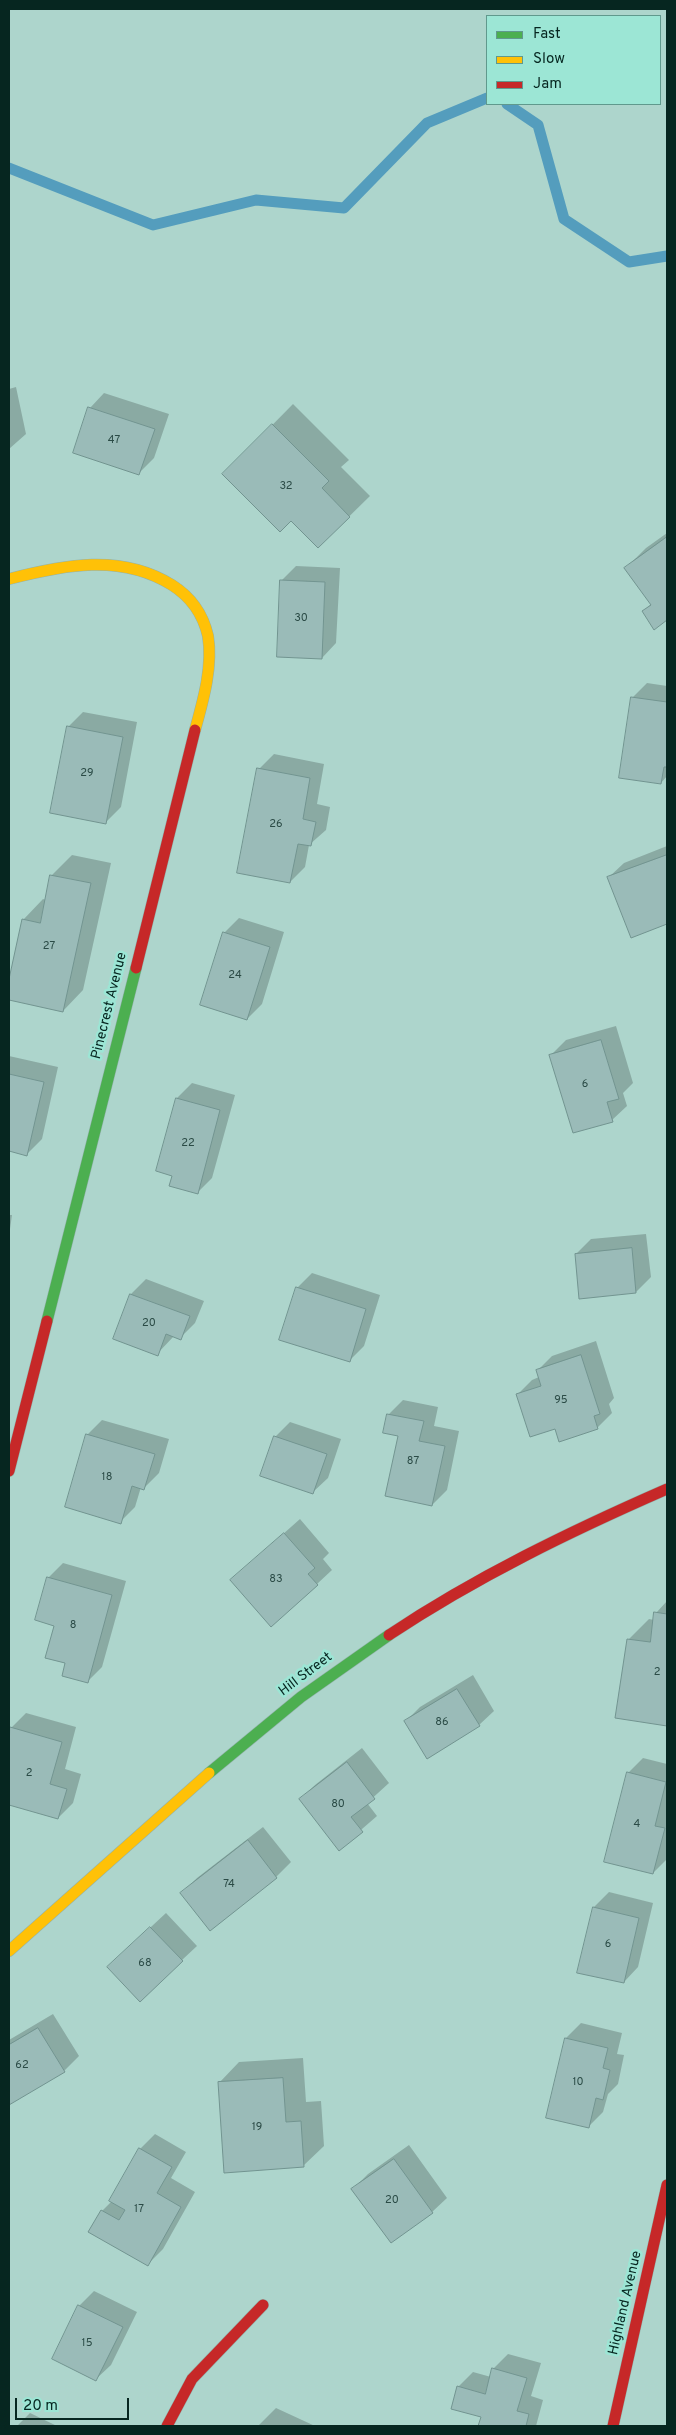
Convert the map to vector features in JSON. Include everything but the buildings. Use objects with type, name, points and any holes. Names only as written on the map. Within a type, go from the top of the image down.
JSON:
[{"type":"street","name":"Pinecrest Avenue","points":[[9,579],[44,569],[93,563],[131,566],[149,570],[164,578],[190,598],[204,621],[209,647],[206,681],[9,1471]]},
{"type":"street","name":"Hill Street","points":[[9,1951],[252,1736],[312,1687],[435,1605],[526,1553],[614,1511],[667,1489]]},
{"type":"street","name":"Highland Avenue","points":[[614,2426],[667,2186]]},
{"type":"street","points":[[167,2426],[192,2379],[263,2305]]},
{"type":"waterway","points":[[9,168],[153,225],[256,200],[344,208],[427,123],[486,98]]},
{"type":"waterway","points":[[508,105],[538,125],[564,219],[629,262],[667,256]]},
{"type":"traffic: fast","points":[[47,1321],[136,968]]},
{"type":"traffic: fast","points":[[209,1773],[301,1697],[389,1635]]},
{"type":"traffic: slow","points":[[9,579],[71,566],[112,565],[153,575],[179,590],[199,613],[208,636],[208,672],[195,730]]},
{"type":"traffic: slow","points":[[9,1951],[209,1773]]},
{"type":"traffic: jam","points":[[136,968],[195,730]]},
{"type":"traffic: jam","points":[[9,1471],[47,1321]]},
{"type":"traffic: jam","points":[[389,1635],[490,1574],[595,1521],[667,1489]]},
{"type":"traffic: jam","points":[[613,2426],[667,2185]]},
{"type":"traffic: jam","points":[[167,2426],[192,2379],[263,2305]]}]
